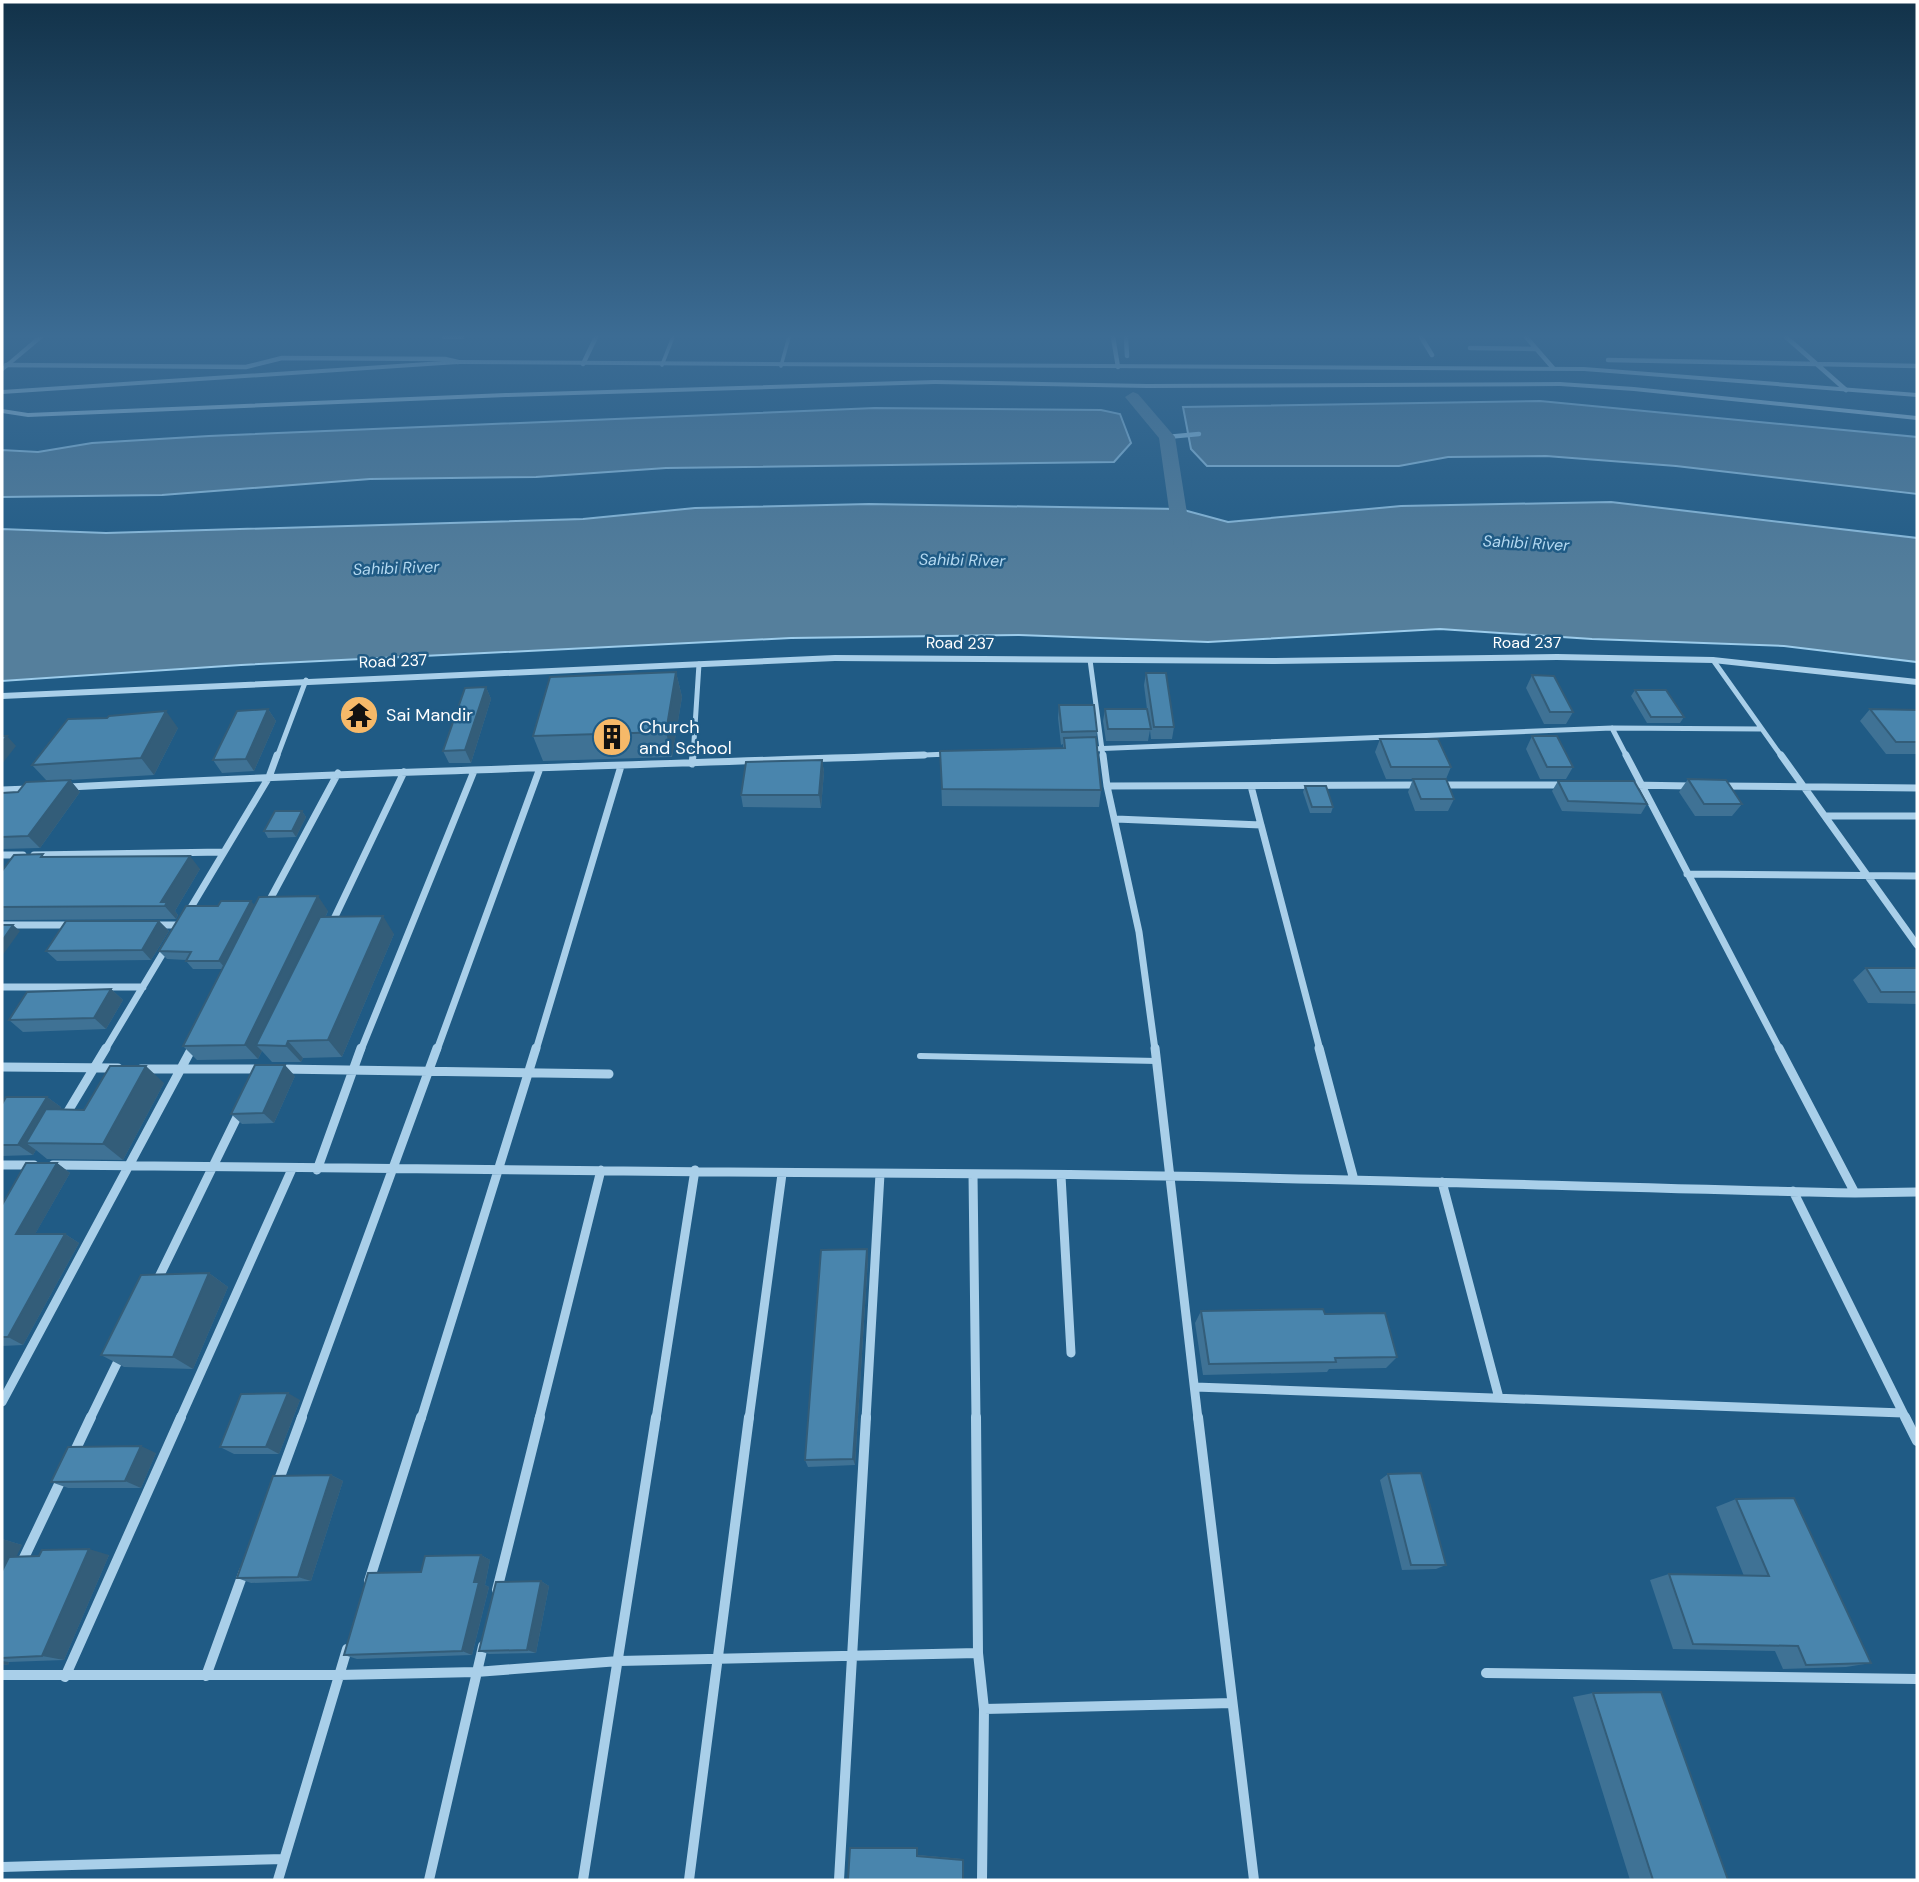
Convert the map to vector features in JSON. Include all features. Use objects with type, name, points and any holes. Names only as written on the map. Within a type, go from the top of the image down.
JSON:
[{"type":"street","name":"Road 237","points":[[2,696],[306,680],[835,658],[1090,660],[1516,657],[1713,660],[1917,682]]},
{"type":"street","points":[[1090,660],[1107,786],[1139,932],[1157,1061],[1254,1880]]},
{"type":"street","points":[[1713,660],[1803,788],[1871,876],[1917,945]]},
{"type":"street","points":[[692,764],[699,664]]},
{"type":"street","points":[[62,1121],[269,777],[306,680]]},
{"type":"street","points":[[1075,750],[1612,727],[1761,729]]},
{"type":"street","points":[[1612,727],[1855,1193]]},
{"type":"street","points":[[55,788],[338,773],[474,771],[952,754]]},
{"type":"street","points":[[364,1595],[500,1169],[527,1071],[621,766]]},
{"type":"street","points":[[273,1494],[540,768]]},
{"type":"street","points":[[317,1170],[353,1069],[474,771]]},
{"type":"street","points":[[327,933],[404,772]]},
{"type":"street","points":[[262,916],[338,773]]},
{"type":"street","points":[[1107,786],[1573,785]]},
{"type":"street","points":[[1615,785],[1696,786]]},
{"type":"street","points":[[1251,786],[1354,1180]]},
{"type":"street","points":[[1710,786],[1917,788]]},
{"type":"street","points":[[2,790],[42,788]]},
{"type":"street","points":[[1825,816],[1917,816]]},
{"type":"street","points":[[1116,819],[1261,825]]},
{"type":"street","points":[[2,855],[223,852]]},
{"type":"street","points":[[1687,874],[1917,876]]},
{"type":"street","points":[[2,925],[84,925]]},
{"type":"street","points":[[153,925],[180,925]]},
{"type":"street","points":[[2,987],[143,987]]},
{"type":"street","points":[[2,1402],[198,1035]]},
{"type":"street","points":[[255,1082],[267,1057]]},
{"type":"street","points":[[2,1067],[179,1070],[429,1069],[609,1073]]},
{"type":"street","points":[[151,1293],[242,1107]]},
{"type":"street","points":[[29,1176],[43,1154]]},
{"type":"street","points":[[2,1165],[317,1170],[695,1170],[782,1174],[1169,1177],[1855,1193],[1917,1192]]},
{"type":"street","points":[[65,1677],[292,1169]]},
{"type":"street","points":[[493,1604],[601,1170]]},
{"type":"street","points":[[583,1880],[695,1170]]},
{"type":"street","points":[[689,1880],[782,1174]]},
{"type":"street","points":[[839,1880],[880,1174]]},
{"type":"street","points":[[973,1174],[978,1653],[984,1709],[982,1880]]},
{"type":"street","points":[[1061,1176],[1070,1353]]},
{"type":"street","points":[[1442,1182],[1499,1398]]},
{"type":"street","points":[[1793,1191],[1917,1441]]},
{"type":"street","points":[[20,1567],[127,1343]]},
{"type":"street","points":[[1195,1387],[1903,1413]]},
{"type":"street","points":[[206,1676],[249,1559]]},
{"type":"street","points":[[429,1880],[486,1631]]},
{"type":"street","points":[[278,1880],[352,1635]]},
{"type":"street","points":[[2,1675],[65,1677],[477,1672],[619,1661],[978,1653]]},
{"type":"street","points":[[1486,1673],[1917,1679]]},
{"type":"street","points":[[984,1709],[1232,1703]]},
{"type":"street","points":[[2,1867],[284,1859]]},
{"type":"lane","points":[[920,1056],[1157,1061]]},
{"type":"water","points":[[475,425],[1124,425],[1131,443],[1114,462],[666,468],[536,477],[370,479],[162,495],[2,497],[2,450],[38,452],[92,443]]},
{"type":"water","points":[[1186,425],[1790,425],[1917,437],[1917,494],[1676,466],[1546,456],[1448,457],[1399,466],[1207,466],[1191,449]]},
{"type":"water","name":"Sahibi River","points":[[1611,502],[1917,538],[1917,662],[1784,646],[1592,639],[1440,629],[1208,642],[1019,635],[791,638],[241,665],[2,681],[2,529],[106,533],[583,519],[695,508],[869,504],[1180,509],[1228,522],[1401,506]]},
{"type":"building","points":[[676,672],[666,732],[533,736],[550,677]]},
{"type":"building","points":[[1146,673],[1166,673],[1174,727],[1154,727]]},
{"type":"building","points":[[1532,675],[1554,676],[1573,712],[1550,712]]},
{"type":"building","points":[[486,687],[465,750],[443,751],[465,688]]},
{"type":"building","points":[[1635,690],[1666,690],[1684,717],[1651,717]]},
{"type":"building","points":[[1059,705],[1094,705],[1097,731],[1062,732]]},
{"type":"building","points":[[268,709],[246,759],[213,760],[237,711]]},
{"type":"building","points":[[1105,709],[1147,709],[1151,729],[1108,729]]},
{"type":"building","points":[[1870,709],[1917,710],[1917,742],[1896,742]]},
{"type":"building","points":[[166,711],[141,758],[32,765],[68,719],[107,718]]},
{"type":"building","points":[[1532,736],[1557,736],[1573,767],[1547,767]]},
{"type":"building","points":[[1096,737],[1101,790],[942,789],[940,751],[1065,748],[1064,738]]},
{"type":"building","points":[[1380,739],[1438,739],[1451,767],[1391,767]]},
{"type":"building","points":[[822,760],[819,795],[741,795],[746,762]]},
{"type":"building","points":[[1413,779],[1446,779],[1454,799],[1421,799]]},
{"type":"building","points":[[1688,779],[1726,780],[1742,804],[1704,804]]},
{"type":"building","points":[[70,780],[28,836],[2,837],[2,793],[18,792],[26,782]]},
{"type":"building","points":[[1558,781],[1634,781],[1647,804],[1568,801]]},
{"type":"building","points":[[1305,786],[1326,786],[1333,807],[1312,807]]},
{"type":"building","points":[[275,811],[302,811],[292,831],[264,831]]},
{"type":"building","points":[[43,854],[41,857],[190,856],[161,902],[167,902],[165,906],[2,907],[2,871],[14,855]]},
{"type":"building","points":[[318,896],[245,1045],[183,1046],[259,897]]},
{"type":"building","points":[[221,901],[251,901],[219,961],[186,961],[191,952],[159,951],[186,906],[218,906]]},
{"type":"building","points":[[383,916],[328,1040],[288,1041],[286,1046],[256,1045],[320,917]]},
{"type":"building","points":[[66,921],[159,921],[142,950],[46,951]]},
{"type":"building","points":[[2,925],[13,925],[2,941]]},
{"type":"building","points":[[1866,968],[1917,968],[1917,992],[1881,992]]},
{"type":"building","points":[[111,989],[94,1018],[9,1020],[27,992]]},
{"type":"building","points":[[255,1065],[285,1065],[263,1113],[231,1114]]},
{"type":"building","points":[[110,1066],[146,1066],[103,1144],[26,1143],[46,1109],[84,1110]]},
{"type":"building","points":[[6,1097],[47,1097],[18,1145],[2,1145],[2,1104]]},
{"type":"building","points":[[26,1163],[57,1163],[16,1234],[65,1234],[8,1337],[2,1337],[2,1205]]},
{"type":"building","points":[[867,1249],[853,1459],[805,1460],[821,1250]]},
{"type":"building","points":[[209,1273],[173,1357],[101,1355],[141,1275]]},
{"type":"building","points":[[1323,1309],[1325,1314],[1385,1313],[1397,1357],[1335,1358],[1336,1362],[1209,1364],[1201,1311]]},
{"type":"building","points":[[288,1393],[266,1447],[220,1447],[241,1394]]},
{"type":"building","points":[[141,1446],[125,1481],[51,1482],[68,1447]]},
{"type":"building","points":[[1421,1473],[1446,1565],[1411,1565],[1388,1474]]},
{"type":"building","points":[[331,1475],[298,1577],[237,1578],[273,1476]]},
{"type":"building","points":[[1794,1498],[1871,1663],[1806,1665],[1798,1646],[1693,1644],[1669,1574],[1769,1576],[1736,1499]]},
{"type":"building","points":[[89,1549],[42,1656],[2,1658],[2,1571],[9,1557],[39,1556],[42,1550]]},
{"type":"building","points":[[481,1555],[474,1582],[479,1582],[462,1651],[344,1655],[368,1573],[421,1572],[425,1556]]},
{"type":"building","points":[[541,1581],[527,1650],[479,1651],[496,1582]]},
{"type":"building","points":[[1661,1692],[1728,1880],[1653,1880],[1593,1693]]},
{"type":"building","points":[[850,1848],[917,1848],[917,1856],[963,1860],[963,1880],[848,1880]]},
{"type":"waterway","points":[[1157,425],[1167,437],[1183,545]]},
{"type":"waterway","points":[[1167,437],[1199,434]]},
{"type":"place","name":"Sai Mandir","points":[[359,715]]},
{"type":"place","name":"Church and School","points":[[612,737]]}]
